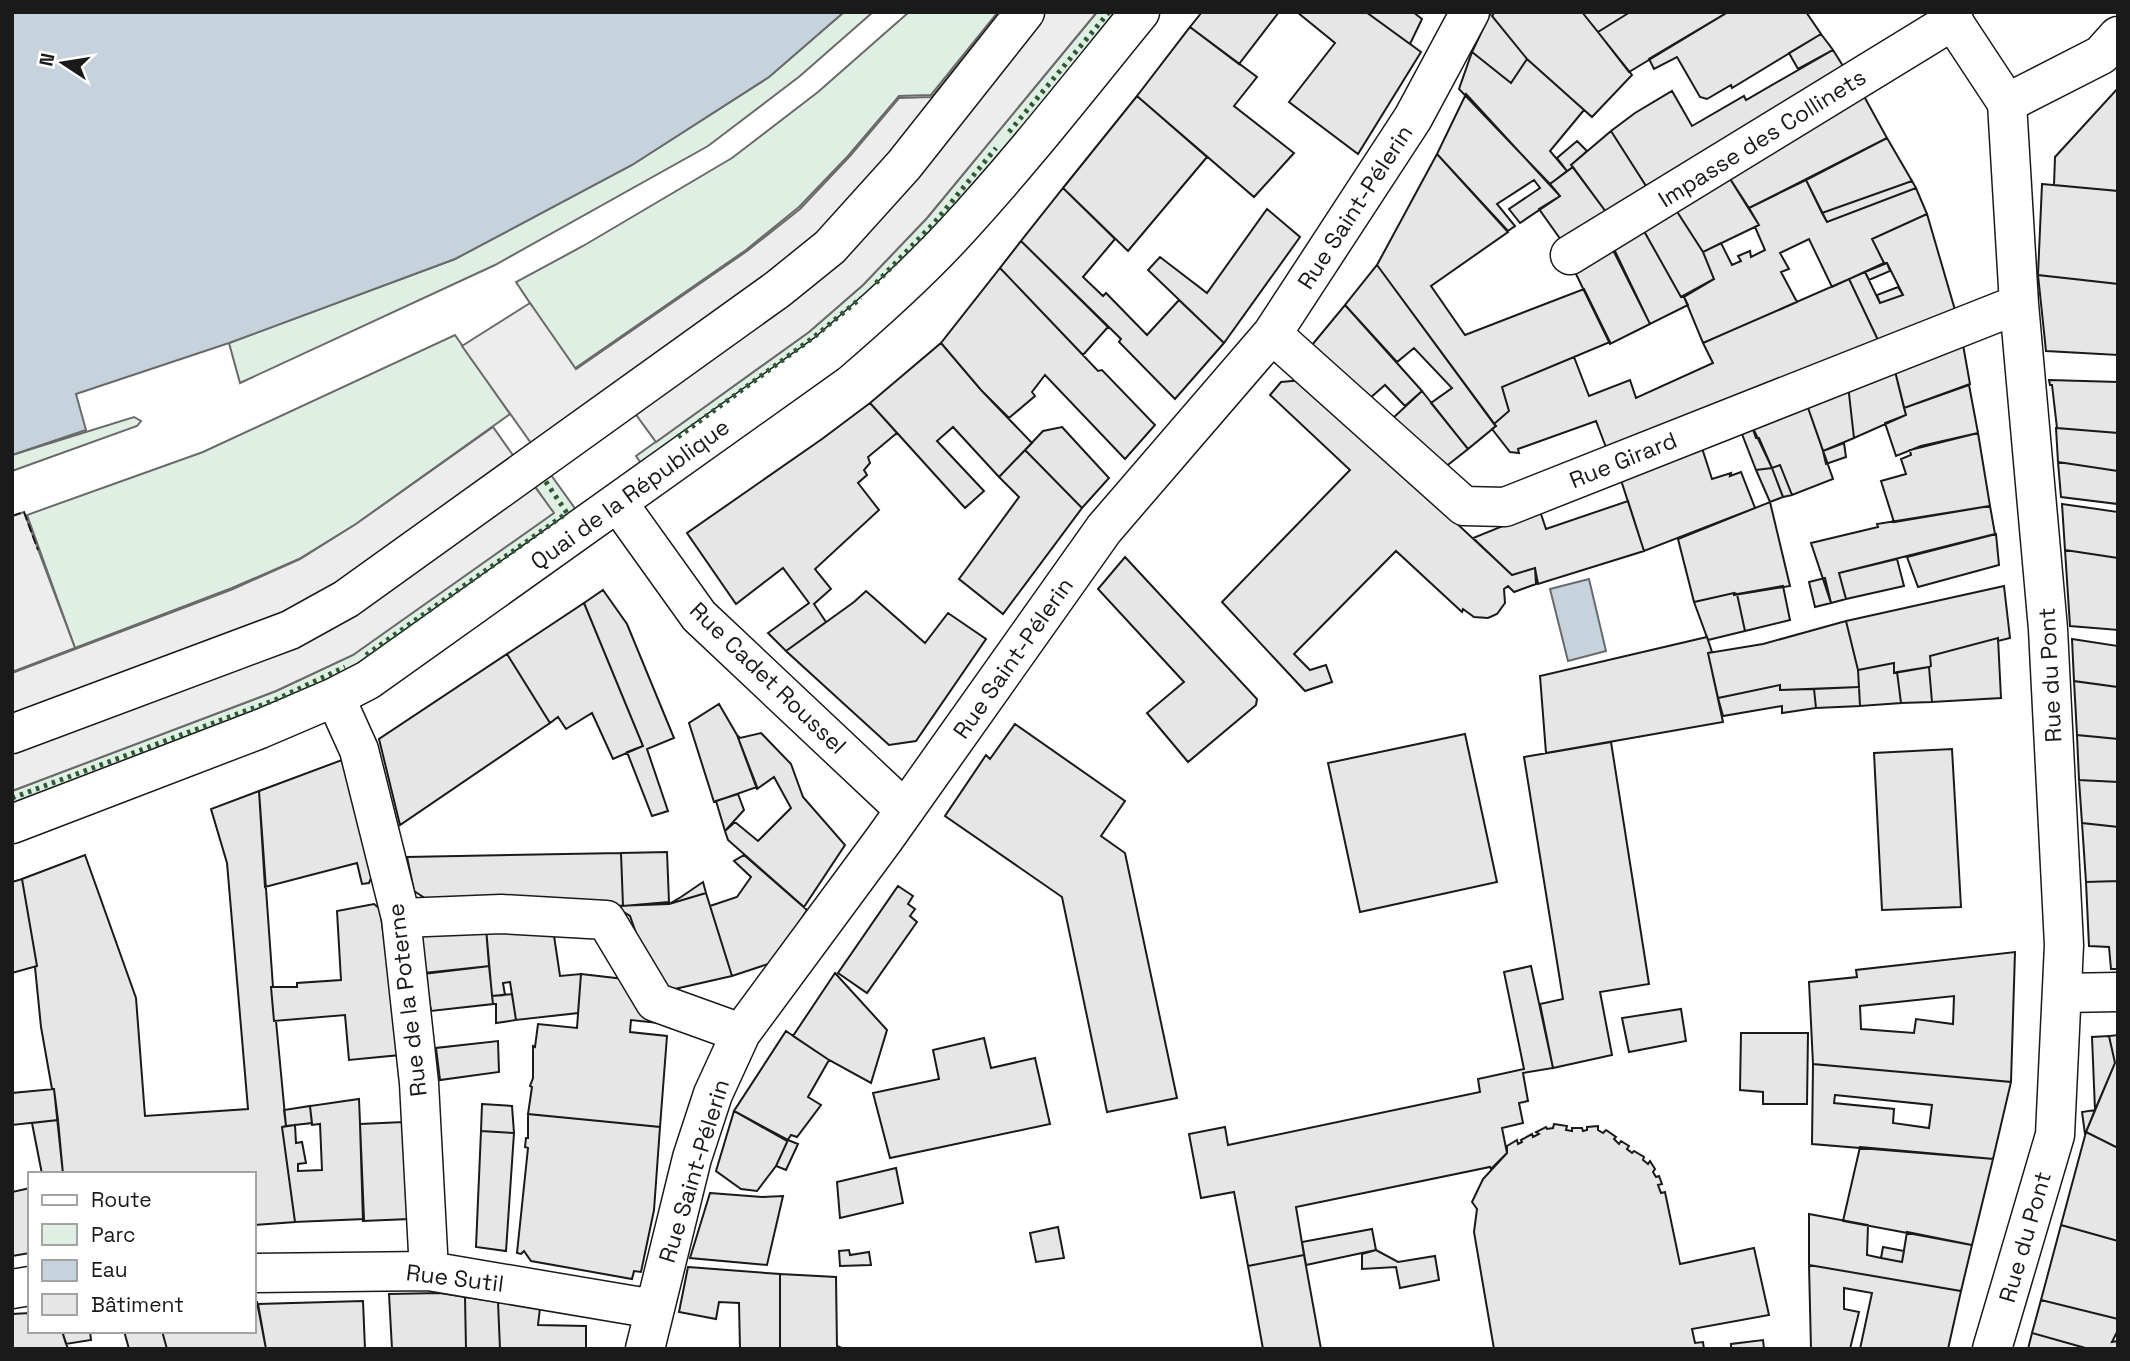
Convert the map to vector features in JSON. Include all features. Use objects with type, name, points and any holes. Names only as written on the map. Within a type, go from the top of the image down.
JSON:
[{"type":"street","points":[[12,734],[290,630],[346,599],[778,289],[830,247],[904,165],[1025,12]]},
{"type":"street","name":"Quai de la République","points":[[12,824],[260,729],[368,680],[827,353],[883,305],[950,238],[1021,158],[1140,12]]},
{"type":"street","name":"Rue Saint-Pélerin","points":[[645,1349],[692,1158],[713,1094],[741,1032],[905,810],[1104,529],[1272,334],[1413,118],[1471,12]]},
{"type":"street","name":"Rue du Pont","points":[[1951,16],[2007,103],[2019,304],[2049,629],[2064,945],[2055,1135],[1992,1349]]},
{"type":"street","name":"Impasse des Collinets","points":[[1570,255],[1951,16]]},
{"type":"street","points":[[2007,103],[2101,55],[2118,36]]},
{"type":"street","name":"Rue Girard","points":[[1272,334],[1464,506],[1505,507],[2019,304]]},
{"type":"street","name":"Rue Cadet Roussel","points":[[618,503],[699,615],[905,810]]},
{"type":"street","name":"Rue de la Poterne","points":[[335,697],[359,750],[401,918],[419,1083],[429,1271]]},
{"type":"street","points":[[401,918],[501,914],[606,920],[655,1002],[741,1032]]},
{"type":"street","points":[[2062,993],[2118,992]]},
{"type":"street","name":"Rue Sutil","points":[[256,1273],[429,1271],[654,1308]]},
{"type":"green space","points":[[844,12],[873,12],[800,76],[708,146],[495,265],[240,383],[229,343],[455,259],[632,165],[769,77]]},
{"type":"green space","points":[[909,12],[998,12],[931,95],[899,96],[848,156],[799,207],[746,250],[574,369],[516,282],[583,246],[732,158],[818,92]]},
{"type":"green space","points":[[1097,12],[1117,12],[940,228],[874,295],[645,469],[636,456],[809,332],[863,285],[927,218]]},
{"type":"green space","points":[[455,335],[510,414],[356,524],[299,559],[232,588],[75,648],[27,515],[203,452]]},
{"type":"green space","points":[[134,417],[141,421],[137,426],[12,471],[12,455]]},
{"type":"green space","points":[[546,468],[579,514],[360,668],[282,705],[12,806],[12,791],[276,691],[353,655],[553,513],[530,479]]},
{"type":"shaded area","points":[[1000,12],[1097,12],[927,218],[863,285],[809,332],[656,442],[631,408],[530,480],[554,513],[353,655],[276,691],[12,791],[12,673],[233,589],[300,559],[356,524],[493,427],[515,458],[533,446],[462,346],[530,303],[576,369],[747,251],[800,209],[899,98],[932,97]]},
{"type":"shaded area","points":[[24,512],[75,648],[12,672],[12,516]]},
{"type":"water","points":[[12,12],[844,12],[769,77],[632,165],[455,259],[229,343],[76,394],[86,430],[12,455]]},
{"type":"water","points":[[1589,579],[1606,651],[1568,661],[1550,589]]},
{"type":"building","points":[[1202,12],[1279,12],[1239,64],[1190,27]]},
{"type":"building","points":[[1297,12],[1366,12],[1421,52],[1358,154],[1289,102],[1335,43]]},
{"type":"building","points":[[1366,12],[1413,12],[1422,19],[1410,44]]},
{"type":"building","points":[[1491,12],[1527,59],[1511,83],[1472,52]]},
{"type":"building","points":[[1495,12],[1582,12],[1632,75],[1592,117],[1527,59],[1492,16]]},
{"type":"building","points":[[1582,12],[1626,12],[1627,14],[1598,32]]},
{"type":"building","points":[[1626,12],[1728,12],[1629,72],[1598,32],[1627,14]]},
{"type":"building","points":[[1728,12],[1806,12],[1821,34],[1732,88],[1731,85],[1707,99],[1700,97],[1677,57],[1654,69],[1649,59]]},
{"type":"building","points":[[1190,27],[1257,77],[1234,106],[1294,153],[1254,197],[1137,96]]},
{"type":"building","points":[[1821,34],[1833,50],[1798,69],[1789,53]]},
{"type":"building","points":[[1833,50],[1848,74],[1646,186],[1611,131],[1672,91],[1692,126],[1744,96],[1746,100]]},
{"type":"building","points":[[1472,52],[1511,83],[1527,59],[1584,110],[1550,151],[1567,171],[1550,184],[1459,89]]},
{"type":"building","points":[[2118,88],[2118,191],[2054,185],[2055,157]]},
{"type":"building","points":[[1860,89],[1887,138],[1749,208],[1725,171]]},
{"type":"building","points":[[1466,94],[1560,196],[1520,223],[1509,209],[1540,188],[1534,180],[1497,204],[1515,226],[1508,231],[1437,154]]},
{"type":"building","points":[[1137,96],[1207,157],[1128,251],[1063,188]]},
{"type":"building","points":[[1611,131],[1646,186],[1606,212],[1571,165]]},
{"type":"building","points":[[1887,138],[1912,181],[1822,213],[1806,180]]},
{"type":"building","points":[[1577,141],[1587,151],[1567,171],[1557,158]]},
{"type":"building","points":[[1437,154],[1508,232],[1431,286],[1465,335],[1584,289],[1610,342],[1502,387],[1509,411],[1494,424],[1377,265]]},
{"type":"building","points":[[1573,167],[1606,212],[1561,240],[1539,209],[1560,196],[1550,184]]},
{"type":"building","points":[[1725,171],[1759,225],[1703,252],[1676,210]]},
{"type":"building","points":[[1806,180],[1827,222],[1916,188],[1927,214],[1872,239],[1884,263],[1832,287],[1809,239],[1780,253],[1789,269],[1781,272],[1797,302],[1703,343],[1684,297],[1714,279],[1703,252],[1721,243],[1732,265],[1741,261],[1738,256],[1750,251],[1751,257],[1765,250],[1755,227],[1759,225],[1749,208]]},
{"type":"building","points":[[1912,181],[1916,188],[1827,222],[1822,213]]},
{"type":"building","points":[[2042,184],[2118,191],[2118,284],[2038,275]]},
{"type":"building","points":[[1063,188],[1115,239],[1083,277],[1103,296],[1106,293],[1147,335],[1179,300],[1224,343],[1175,399],[1119,342],[1121,339],[1021,241]]},
{"type":"building","points":[[1267,209],[1300,237],[1224,343],[1148,270],[1160,257],[1207,293]]},
{"type":"building","points":[[1676,210],[1703,252],[1714,279],[1681,297],[1644,231]]},
{"type":"building","points":[[1927,214],[1955,310],[1878,340],[1849,279],[1865,272],[1880,303],[1903,295],[1872,239]]},
{"type":"building","points":[[1644,231],[1688,305],[1650,324],[1613,250]]},
{"type":"building","points":[[1021,241],[1108,327],[1083,355],[1000,268]]},
{"type":"building","points":[[1613,247],[1650,324],[1610,344],[1576,274]]},
{"type":"building","points":[[1887,263],[1890,271],[1869,280],[1865,272]]},
{"type":"building","points":[[1377,265],[1496,426],[1468,449],[1431,403],[1452,388],[1414,348],[1397,362],[1345,305]]},
{"type":"building","points":[[1000,268],[1098,371],[1102,370],[1155,425],[1125,459],[1045,375],[1032,392],[1035,396],[1009,418],[941,343]]},
{"type":"building","points":[[2038,275],[2118,284],[2118,355],[2046,351]]},
{"type":"building","points":[[1849,279],[1878,340],[1607,450],[1596,421],[1518,449],[1519,453],[1510,452],[1492,429],[1509,411],[1502,387],[1574,357],[1589,396],[1630,380],[1636,398],[1713,363],[1703,343]]},
{"type":"building","points":[[1898,287],[1903,295],[1880,303],[1877,295]]},
{"type":"building","points":[[1345,305],[1422,391],[1405,406],[1385,385],[1369,399],[1312,345]]},
{"type":"building","points":[[1962,339],[1970,384],[1904,408],[1894,367]]},
{"type":"building","points":[[941,343],[1032,443],[999,477],[953,427],[937,441],[984,491],[965,508],[870,403]]},
{"type":"building","points":[[1894,367],[1906,415],[1854,438],[1848,385]]},
{"type":"building","points":[[1303,380],[1512,575],[1535,568],[1536,584],[1514,592],[1508,586],[1504,589],[1505,603],[1497,614],[1488,618],[1474,617],[1463,609],[1462,612],[1396,551],[1294,654],[1310,670],[1326,665],[1332,682],[1305,691],[1222,602],[1350,470],[1270,395],[1281,382]]},
{"type":"building","points":[[2049,380],[2118,382],[2118,433],[2057,428],[2052,385]]},
{"type":"building","points":[[1848,385],[1854,438],[1823,451],[1806,402]]},
{"type":"building","points":[[1969,385],[1978,433],[1921,446],[1896,456],[1885,423],[1906,415],[1904,408]]},
{"type":"building","points":[[1422,391],[1468,449],[1444,468],[1392,419]]},
{"type":"building","points":[[1806,402],[1833,479],[1792,495],[1780,465],[1772,468],[1751,424]]},
{"type":"building","points":[[870,403],[897,433],[868,457],[870,463],[864,470],[867,475],[858,483],[879,510],[815,569],[831,589],[814,604],[826,622],[786,651],[768,633],[809,603],[783,568],[736,604],[687,533]]},
{"type":"building","points":[[1751,424],[1772,468],[1756,470],[1740,429]]},
{"type":"building","points":[[1062,427],[1109,478],[1082,508],[1025,450],[1043,431]]},
{"type":"building","points":[[2056,428],[2118,433],[2118,471],[2058,462]]},
{"type":"building","points":[[1978,433],[1990,506],[1894,522],[1881,481],[1906,474],[1901,459],[1911,455],[1910,450]]},
{"type":"building","points":[[1844,443],[1846,457],[1826,464],[1823,451]]},
{"type":"building","points":[[1701,445],[1712,479],[1741,472],[1755,508],[1644,551],[1620,477]]},
{"type":"building","points":[[1025,450],[1082,508],[1003,614],[959,579],[1019,497],[999,477]]},
{"type":"building","points":[[2058,462],[2118,471],[2118,504],[2061,497]]},
{"type":"building","points":[[1780,465],[1792,495],[1783,497],[1772,468]]},
{"type":"building","points":[[1772,468],[1783,497],[1770,502],[1756,470]]},
{"type":"building","points":[[1628,501],[1644,551],[1538,584],[1535,568],[1512,575],[1473,538],[1540,511],[1546,529]]},
{"type":"building","points":[[1770,502],[1790,586],[1734,593],[1694,602],[1678,539]]},
{"type":"building","points":[[2062,504],[2118,512],[2118,558],[2065,550]]},
{"type":"building","points":[[1990,506],[1995,534],[1839,573],[1846,599],[1831,603],[1811,543],[1878,527],[1877,524]]},
{"type":"building","points":[[1996,534],[1999,565],[1918,587],[1907,557]]},
{"type":"building","points":[[2065,550],[2118,558],[2118,630],[2070,626]]},
{"type":"building","points":[[1125,557],[1257,699],[1256,705],[1188,762],[1147,713],[1184,682],[1098,589]]},
{"type":"building","points":[[1897,559],[1904,586],[1846,599],[1839,573]]},
{"type":"building","points":[[1825,578],[1831,603],[1815,607],[1809,582]]},
{"type":"building","points":[[1783,586],[1790,620],[1745,631],[1737,594]]},
{"type":"building","points":[[2004,586],[2010,638],[1998,641],[1998,638],[1930,656],[1929,667],[1894,673],[1894,663],[1858,670],[1846,621]]},
{"type":"building","points":[[603,590],[627,624],[674,738],[647,749],[668,811],[652,816],[627,752],[643,746],[584,603]]},
{"type":"building","points":[[866,591],[925,643],[948,613],[986,639],[916,741],[889,745],[786,651]]},
{"type":"building","points":[[1737,594],[1745,631],[1708,640],[1694,602]]},
{"type":"building","points":[[584,603],[643,746],[613,759],[592,713],[566,729],[558,717],[550,723],[507,654]]},
{"type":"building","points":[[1846,621],[1858,670],[1859,687],[1780,690],[1780,685],[1718,698],[1708,653],[1763,644]]},
{"type":"building","points":[[1707,637],[1712,652],[1708,653],[1723,722],[1546,753],[1540,676]]},
{"type":"building","points":[[1998,638],[2001,698],[1932,702],[1930,656]]},
{"type":"building","points":[[2072,639],[2118,646],[2118,687],[2074,681]]},
{"type":"building","points":[[507,654],[550,723],[400,825],[379,739]]},
{"type":"building","points":[[1894,663],[1901,703],[1860,706],[1858,670]]},
{"type":"building","points":[[1929,667],[1932,702],[1901,703],[1897,672]]},
{"type":"building","points":[[2074,681],[2118,687],[2118,739],[2077,735]]},
{"type":"building","points":[[1780,685],[1780,690],[1814,689],[1816,708],[1782,713],[1782,706],[1723,716],[1718,698]]},
{"type":"building","points":[[1859,687],[1860,706],[1816,708],[1814,689]]},
{"type":"building","points":[[719,704],[737,735],[757,787],[714,802],[689,723]]},
{"type":"building","points":[[1015,724],[1125,801],[1101,836],[1125,853],[1177,1098],[1107,1112],[1062,897],[945,816],[986,755],[990,759]]},
{"type":"building","points":[[761,733],[791,764],[803,797],[845,845],[804,907],[728,840],[725,831],[735,822],[758,841],[791,808],[774,777],[757,789],[737,735],[740,738]]},
{"type":"building","points":[[1465,734],[1497,882],[1360,912],[1328,763]]},
{"type":"building","points":[[2077,735],[2118,739],[2118,782],[2079,780]]},
{"type":"building","points":[[1611,742],[1649,984],[1600,992],[1612,1055],[1553,1068],[1540,1004],[1563,999],[1524,757]]},
{"type":"building","points":[[1952,749],[1961,907],[1882,910],[1874,753]]},
{"type":"building","points":[[342,760],[372,876],[369,883],[362,884],[357,863],[265,887],[259,791]]},
{"type":"building","points":[[2079,780],[2118,782],[2118,827],[2082,823]]},
{"type":"building","points":[[259,791],[271,987],[286,1126],[282,1127],[295,1222],[256,1225],[256,1172],[63,1172],[54,1089],[41,1027],[37,966],[22,879],[85,855],[136,998],[145,1116],[248,1109],[227,863],[211,809]]},
{"type":"building","points":[[738,794],[744,810],[725,831],[716,801]]},
{"type":"building","points":[[2082,823],[2118,827],[2118,881],[2086,882]]},
{"type":"building","points":[[667,852],[669,902],[623,906],[621,853]]},
{"type":"building","points":[[621,853],[623,906],[434,904],[414,891],[407,857]]},
{"type":"building","points":[[744,855],[807,910],[774,962],[732,976],[710,906],[737,897],[751,877],[734,861]]},
{"type":"building","points":[[22,879],[37,966],[12,973],[12,882]]},
{"type":"building","points":[[2118,881],[2118,969],[2111,969],[2109,947],[2089,946],[2086,882]]},
{"type":"building","points":[[703,882],[706,893],[669,904],[681,897]]},
{"type":"building","points":[[898,886],[913,896],[908,904],[915,909],[910,916],[917,922],[867,993],[838,973]]},
{"type":"building","points":[[706,893],[732,976],[657,993],[630,916],[614,906],[669,904]]},
{"type":"building","points":[[374,904],[380,909],[400,1055],[349,1060],[345,1015],[274,1021],[271,987],[297,987],[297,983],[341,980],[337,911]]},
{"type":"building","points":[[486,928],[489,966],[424,974],[419,932]]},
{"type":"building","points":[[486,928],[553,929],[560,976],[581,974],[578,1013],[516,1020],[510,982],[503,983],[505,995],[492,996]]},
{"type":"building","points":[[2015,952],[2011,1082],[1813,1064],[1809,982],[1857,977],[1856,970]],"holes":[[[1954,996],[1953,1024],[1916,1019],[1914,1033],[1861,1029],[1860,1006]]]},
{"type":"building","points":[[489,966],[493,1004],[431,1011],[425,973]]},
{"type":"building","points":[[1531,966],[1553,1068],[1523,1073],[1528,1101],[1519,1103],[1523,1123],[1502,1128],[1507,1153],[1491,1169],[1490,1167],[1296,1207],[1304,1255],[1248,1266],[1234,1192],[1201,1198],[1189,1134],[1225,1127],[1228,1145],[1480,1092],[1478,1079],[1524,1069],[1504,972]]},
{"type":"building","points":[[835,973],[887,1030],[871,1083],[793,1036]]},
{"type":"building","points":[[581,974],[633,980],[659,1023],[631,1020],[630,1032],[667,1036],[660,1127],[528,1114],[533,1078],[533,1046],[535,1047],[538,1024],[577,1028]]},
{"type":"building","points":[[512,994],[516,1020],[496,1023],[496,1004],[493,1004],[492,996]]},
{"type":"building","points":[[1681,1009],[1686,1041],[1629,1052],[1622,1018]]},
{"type":"building","points":[[786,1031],[829,1060],[808,1097],[821,1105],[797,1137],[791,1135],[787,1141],[734,1111]]},
{"type":"building","points":[[1741,1033],[1808,1033],[1807,1104],[1763,1104],[1763,1092],[1740,1090]]},
{"type":"building","points":[[2118,1035],[2118,1148],[2086,1132],[2115,1063],[2109,1036]]},
{"type":"building","points":[[2109,1036],[2115,1063],[2095,1110],[2092,1037]]},
{"type":"building","points":[[984,1038],[991,1068],[1035,1058],[1050,1124],[890,1158],[873,1093],[939,1079],[933,1050]]},
{"type":"building","points":[[498,1041],[499,1072],[440,1080],[436,1048]]},
{"type":"building","points":[[1813,1064],[2011,1082],[1993,1159],[1812,1144]],"holes":[[[1835,1095],[1932,1105],[1929,1128],[1893,1123],[1894,1109],[1834,1103]]]},
{"type":"building","points":[[54,1089],[58,1120],[12,1125],[12,1093]]},
{"type":"building","points":[[359,1099],[364,1219],[295,1222],[282,1127],[295,1125],[296,1143],[302,1142],[306,1163],[298,1164],[298,1171],[322,1170],[320,1124],[312,1125],[310,1106]]},
{"type":"building","points":[[482,1104],[512,1106],[514,1133],[481,1131]]},
{"type":"building","points":[[310,1106],[312,1123],[286,1126],[284,1110]]},
{"type":"building","points":[[2095,1110],[2086,1132],[2085,1134],[2082,1112]]},
{"type":"building","points":[[734,1111],[788,1140],[776,1166],[757,1191],[741,1189],[716,1171]]},
{"type":"building","points":[[528,1114],[660,1127],[654,1210],[641,1272],[634,1271],[632,1279],[531,1261],[524,1251],[517,1253],[528,1148],[525,1147],[528,1138]]},
{"type":"building","points":[[58,1120],[63,1172],[42,1172],[32,1123]]},
{"type":"building","points":[[404,1122],[409,1219],[363,1221],[360,1124]]},
{"type":"building","points":[[1554,1124],[1567,1126],[1566,1130],[1572,1131],[1572,1128],[1582,1128],[1583,1131],[1587,1130],[1587,1127],[1598,1126],[1598,1130],[1603,1133],[1606,1130],[1616,1137],[1614,1139],[1619,1144],[1621,1141],[1629,1146],[1627,1149],[1632,1153],[1634,1151],[1644,1157],[1643,1160],[1648,1164],[1650,1161],[1655,1169],[1653,1172],[1656,1177],[1659,1176],[1662,1184],[1658,1185],[1661,1193],[1665,1192],[1680,1264],[1754,1248],[1769,1315],[1692,1329],[1695,1343],[1703,1342],[1704,1349],[1494,1349],[1474,1232],[1477,1209],[1472,1202],[1483,1179],[1507,1153],[1507,1146],[1517,1140],[1518,1144],[1532,1134],[1533,1137],[1539,1134],[1536,1132],[1546,1127],[1553,1128]]},
{"type":"building","points":[[481,1131],[514,1133],[506,1251],[476,1247]]},
{"type":"building","points":[[2086,1132],[2118,1148],[2118,1241],[2061,1225]]},
{"type":"building","points":[[788,1140],[798,1144],[786,1170],[776,1166]]},
{"type":"building","points":[[1860,1147],[1993,1159],[1972,1245],[1843,1221]]},
{"type":"building","points":[[896,1168],[903,1203],[840,1218],[837,1182]]},
{"type":"building","points":[[28,1188],[28,1253],[12,1256],[12,1192]]},
{"type":"building","points":[[710,1193],[783,1196],[767,1265],[690,1258]]},
{"type":"building","points":[[1809,1214],[1868,1225],[1867,1255],[1902,1262],[1907,1232],[1972,1245],[1961,1291],[1809,1265]]},
{"type":"building","points":[[2061,1225],[2118,1241],[2118,1319],[2041,1300]]},
{"type":"building","points":[[1058,1227],[1064,1258],[1036,1262],[1030,1233]]},
{"type":"building","points":[[1372,1229],[1376,1250],[1306,1265],[1302,1242]]},
{"type":"building","points":[[1883,1247],[1904,1251],[1902,1262],[1881,1258]]},
{"type":"building","points":[[849,1250],[850,1255],[869,1252],[871,1265],[840,1266],[839,1251]]},
{"type":"building","points":[[1376,1250],[1398,1262],[1435,1256],[1439,1280],[1400,1288],[1396,1267],[1362,1269],[1362,1254]]},
{"type":"building","points":[[1304,1255],[1321,1349],[1263,1349],[1248,1266]]},
{"type":"building","points":[[1809,1265],[1961,1291],[1948,1349],[1860,1349],[1872,1293],[1844,1288],[1844,1309],[1859,1312],[1850,1349],[1811,1349]]},
{"type":"building","points":[[688,1267],[780,1274],[780,1349],[740,1349],[739,1303],[719,1302],[716,1319],[679,1312]]},
{"type":"building","points":[[780,1274],[836,1277],[837,1346],[844,1349],[780,1349]]},
{"type":"building","points":[[440,1293],[465,1297],[466,1349],[392,1349],[389,1294]]},
{"type":"building","points":[[465,1297],[498,1302],[500,1349],[466,1349]]},
{"type":"building","points":[[2041,1300],[2118,1319],[2118,1330],[2112,1342],[2118,1341],[2118,1349],[2089,1349],[2032,1333]]},
{"type":"building","points":[[363,1301],[365,1349],[266,1349],[258,1304]]},
{"type":"building","points":[[257,1302],[266,1349],[167,1349],[163,1333],[256,1333]]},
{"type":"building","points":[[498,1302],[540,1308],[538,1325],[586,1326],[586,1349],[500,1349]]},
{"type":"building","points":[[28,1313],[28,1333],[63,1333],[68,1349],[12,1349],[12,1314]]},
{"type":"building","points":[[63,1333],[90,1333],[91,1340],[66,1344]]},
{"type":"building","points":[[125,1333],[163,1333],[167,1349],[129,1349]]},
{"type":"building","points":[[2032,1333],[2089,1349],[2028,1349]]},
{"type":"building","points":[[1763,1340],[1764,1349],[1731,1349],[1731,1344]]},
{"type":"hedge","points":[[1009,132],[1109,12]]},
{"type":"hedge","points":[[876,283],[935,222],[996,148]]},
{"type":"hedge","points":[[678,437],[814,337],[861,298]]},
{"type":"hedge","points":[[366,655],[567,513],[544,479]]},
{"type":"hedge","points":[[12,798],[275,700],[345,667]]},
{"type":"fence","points":[[12,516],[24,512],[38,550]]}]
